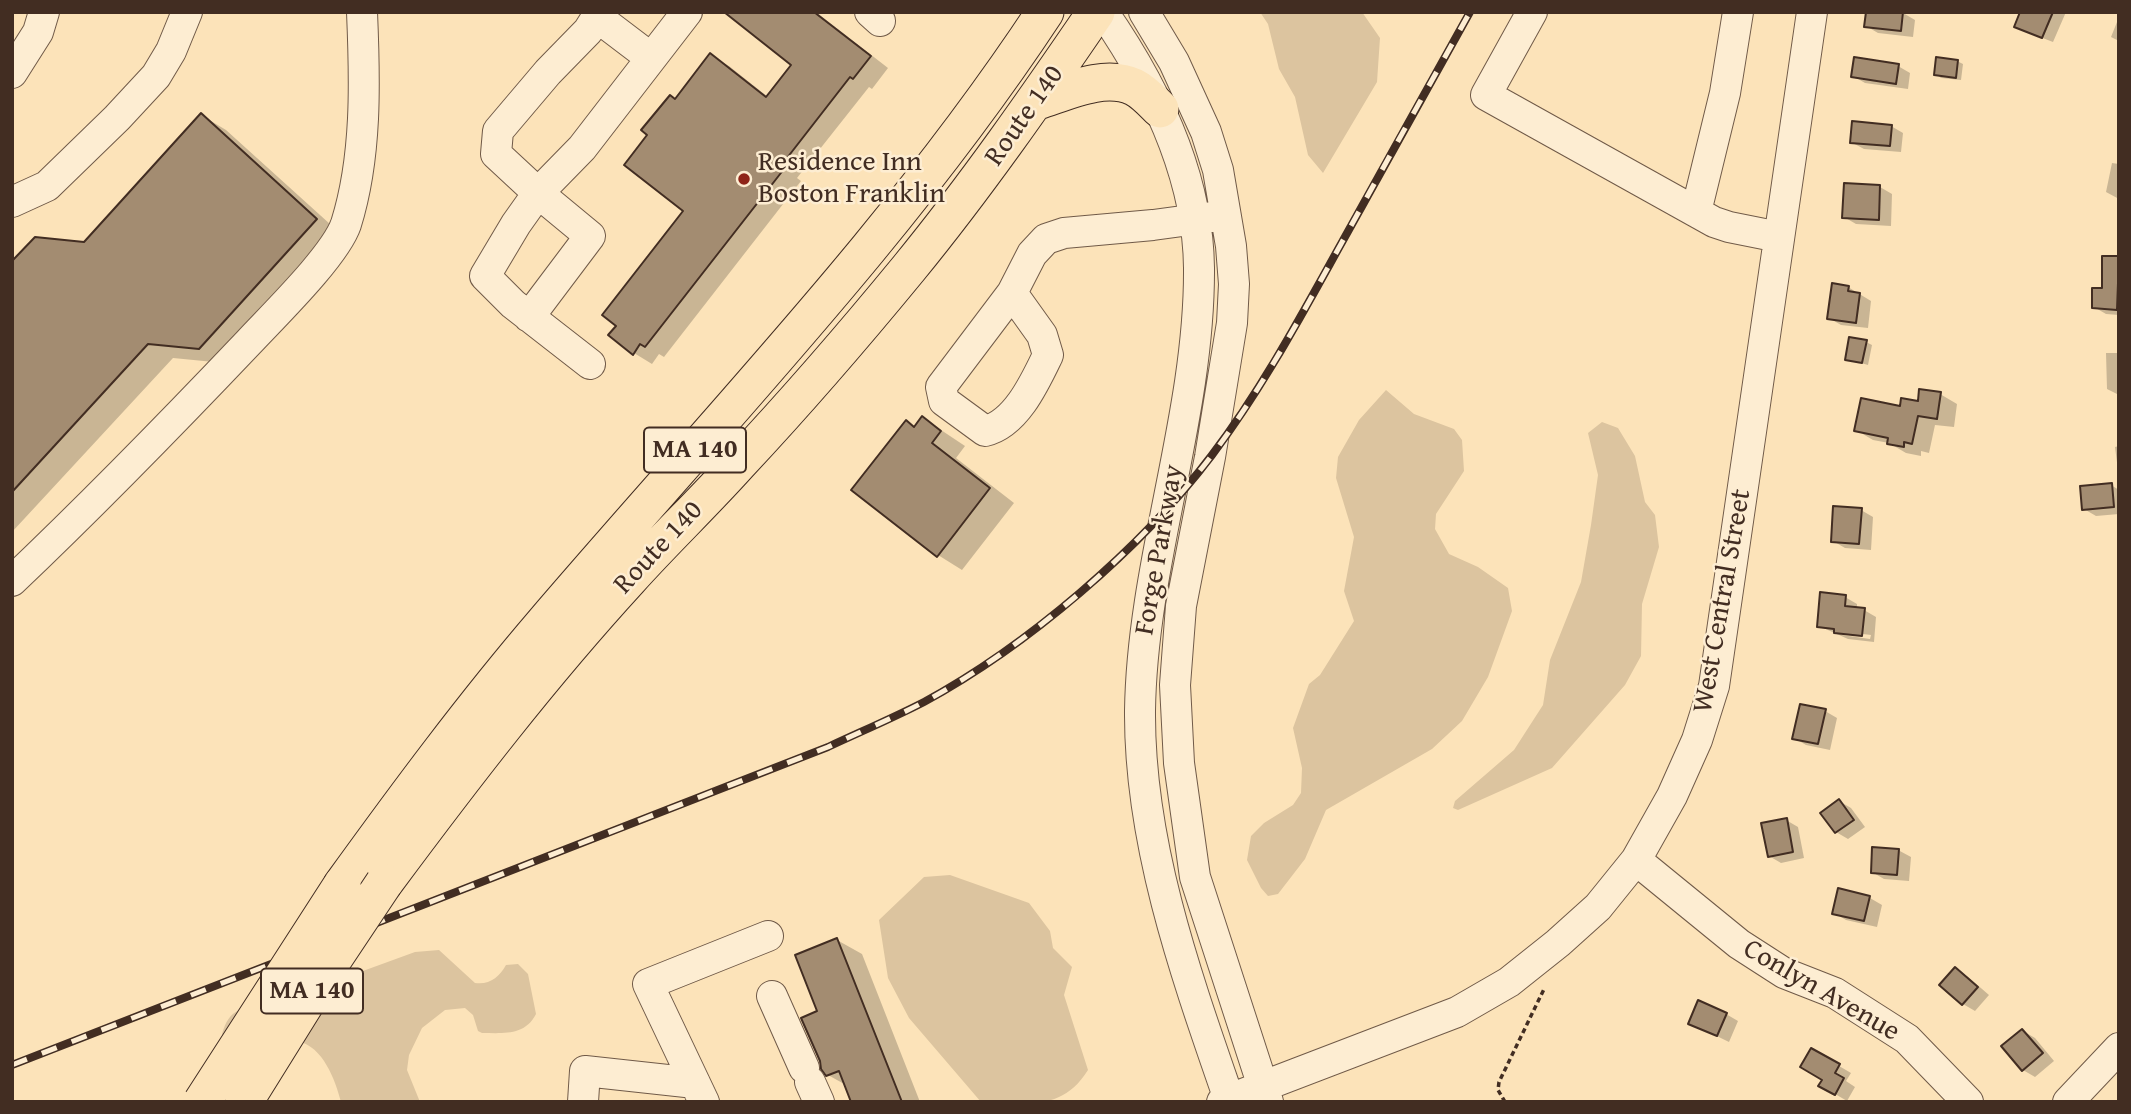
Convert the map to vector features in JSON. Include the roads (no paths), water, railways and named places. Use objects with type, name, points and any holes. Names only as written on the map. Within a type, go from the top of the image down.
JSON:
[{"type":"main road","points":[[1003,77],[1017,12]]},
{"type":"main road","name":"Route 140","points":[[202,1102],[342,885],[458,727],[544,623],[874,245],[1003,77],[1045,12]]},
{"type":"main road","name":"Route 140","points":[[244,1102],[384,883],[481,752],[629,578],[739,464],[908,270],[983,176],[1096,12]]},
{"type":"main road","points":[[1037,101],[1083,86],[1114,82],[1135,88],[1160,108]]},
{"type":"street","points":[[12,73],[38,32],[44,12]]},
{"type":"street","points":[[12,202],[47,186],[156,76],[172,51],[187,12]]},
{"type":"street","points":[[12,581],[106,492],[279,310],[329,253],[345,226],[359,163],[365,91],[362,12]]},
{"type":"street","points":[[590,364],[513,304],[485,276],[538,193],[582,148],[687,12]]},
{"type":"street","name":"Forge Parkway","points":[[1103,12],[1160,108],[1188,192],[1199,268],[1194,346],[1144,634],[1140,713],[1145,790],[1159,866],[1179,945],[1227,1101]]},
{"type":"street","name":"Forge Parkway","points":[[1144,12],[1174,62],[1199,114],[1218,170],[1227,215],[1234,284],[1232,323],[1210,457],[1181,606],[1175,685],[1179,763],[1195,877],[1265,1093]]},
{"type":"street","points":[[1532,12],[1486,95],[1721,225],[1779,237]]},
{"type":"street","points":[[1696,212],[1725,93],[1738,12]]},
{"type":"street","name":"West Central Street","points":[[1227,1101],[1265,1093],[1457,1012],[1509,982],[1598,907],[1636,860],[1672,796],[1697,740],[1714,686],[1812,12]]},
{"type":"street","points":[[529,317],[590,236],[496,154],[498,131],[548,72],[588,31],[599,15],[651,58]]},
{"type":"street","points":[[1012,292],[1032,254],[1046,239],[1063,233],[1227,215]]},
{"type":"street","name":"Conlyn Avenue","points":[[1636,860],[1739,944],[1784,973],[1835,993],[1907,1039],[1968,1102]]},
{"type":"street","points":[[700,1092],[648,984],[768,936]]},
{"type":"street","points":[[772,996],[811,1084]]},
{"type":"street","points":[[2068,1102],[2119,1048]]},
{"type":"street","points":[[583,1102],[585,1071],[700,1092]]},
{"type":"railway","points":[[12,1065],[828,747],[924,702],[1002,653],[1042,624],[1117,560],[1152,525],[1212,455],[1280,352],[1470,12]]},
{"type":"place","name":"Residence Inn Boston Franklin","points":[[744,179]]}]
